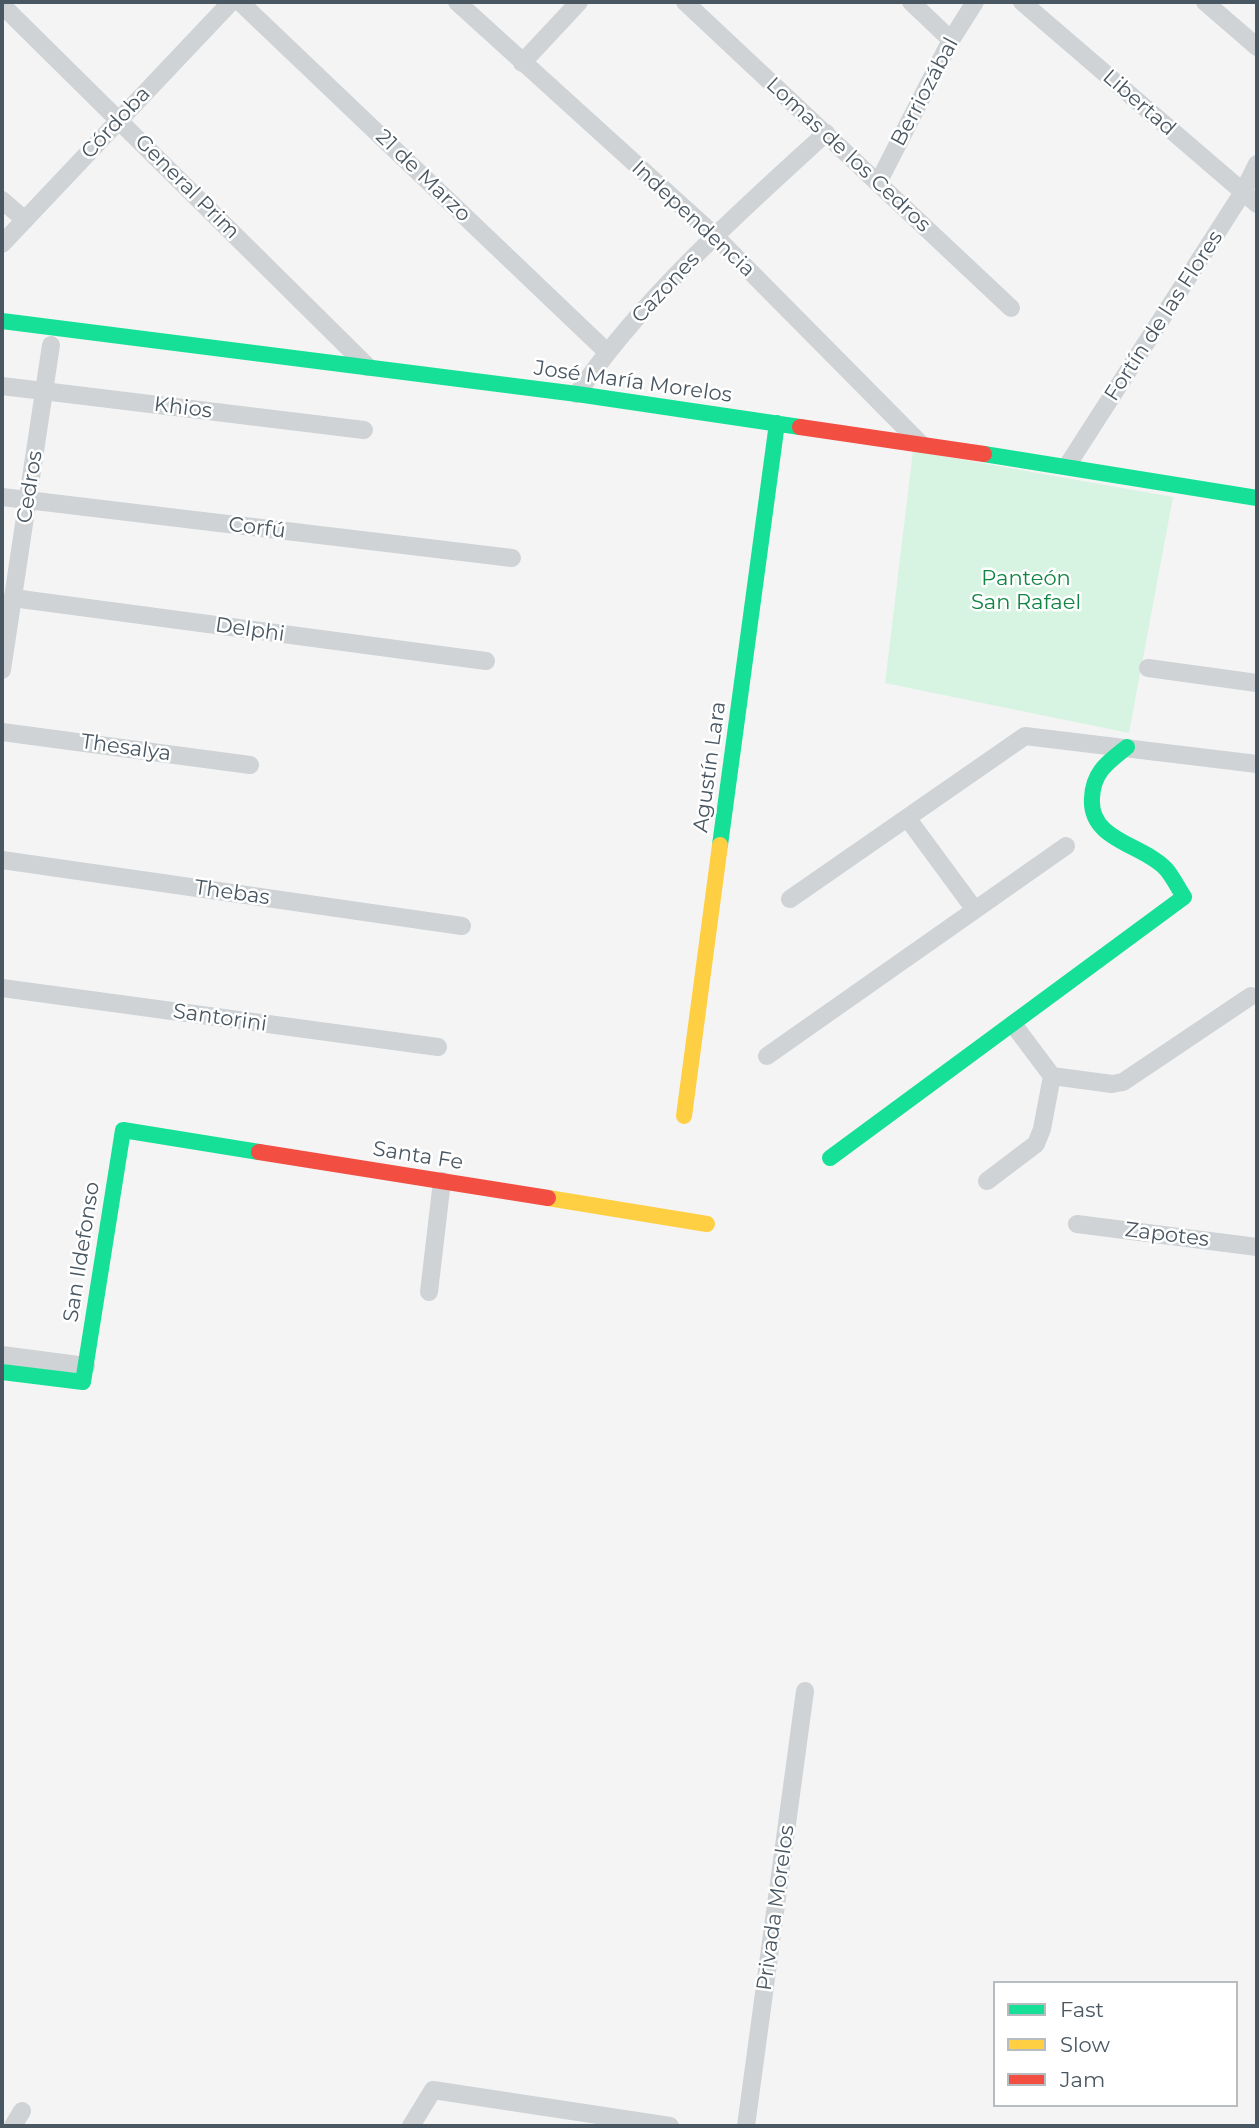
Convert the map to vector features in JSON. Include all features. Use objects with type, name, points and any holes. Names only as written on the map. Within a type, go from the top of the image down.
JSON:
[{"type":"street","name":"Córdoba","points":[[2,244],[231,2]]},
{"type":"street","name":"21 de Marzo","points":[[240,2],[606,351]]},
{"type":"street","name":"Independencia","points":[[457,2],[715,236],[921,444]]},
{"type":"street","points":[[522,63],[579,2]]},
{"type":"street","name":"Lomas de los Cedros","points":[[685,2],[1011,308]]},
{"type":"street","points":[[911,2],[951,40]]},
{"type":"street","name":"Berriozábal","points":[[878,183],[951,40],[975,2]]},
{"type":"street","name":"Libertad","points":[[1021,2],[1257,204]]},
{"type":"street","points":[[1205,2],[1257,47]]},
{"type":"street","name":"General Prim","points":[[2,5],[370,370]]},
{"type":"street","name":"Cazones","points":[[577,394],[606,351],[715,236],[826,134]]},
{"type":"street","name":"Fortín de las Flores","points":[[1067,466],[1243,192],[1257,164]]},
{"type":"street","points":[[2,200],[25,220]]},
{"type":"street","name":"José María Morelos","points":[[2,321],[370,370],[577,394],[1067,466],[1257,498]]},
{"type":"street","name":"Cedros","points":[[2,661],[51,345]]},
{"type":"street","name":"Khios","points":[[2,386],[364,430]]},
{"type":"street","name":"Agustín Lara","points":[[684,1116],[776,423]]},
{"type":"street","name":"Corfú","points":[[2,497],[512,558]]},
{"type":"street","name":"Delphi","points":[[13,598],[486,661]]},
{"type":"street","points":[[1148,668],[1257,683]]},
{"type":"street","name":"Thesalya","points":[[2,732],[250,765]]},
{"type":"street","points":[[790,899],[1025,736],[1257,764]]},
{"type":"street","points":[[830,1158],[1184,897],[1164,868],[1102,830],[1091,809],[1092,788],[1100,768],[1126,747]]},
{"type":"street","points":[[908,818],[975,910]]},
{"type":"street","points":[[767,1056],[1066,846]]},
{"type":"street","name":"Thebas","points":[[2,860],[462,926]]},
{"type":"street","name":"Santorini","points":[[2,988],[438,1047]]},
{"type":"street","points":[[1013,1024],[1052,1076],[1112,1084],[1123,1082],[1251,996]]},
{"type":"street","points":[[986,1181],[1036,1143],[1042,1129],[1052,1076]]},
{"type":"street","name":"Santa Fe","points":[[122,1129],[706,1224]]},
{"type":"street","name":"San Ildefonso","points":[[84,1374],[122,1129]]},
{"type":"street","points":[[429,1292],[442,1181]]},
{"type":"street","name":"Zapotes","points":[[1077,1224],[1257,1247]]},
{"type":"street","points":[[2,1355],[84,1374]]},
{"type":"street","points":[[2,1372],[84,1374]]},
{"type":"street","name":"Privada Morelos","points":[[746,2126],[805,1690]]},
{"type":"street","points":[[411,2126],[433,2090],[670,2126]]},
{"type":"green space","name":"Panteón San Rafael","points":[[913,451],[1173,497],[1129,733],[885,683]]},
{"type":"traffic: fast","points":[[2,321],[577,394],[800,427]]},
{"type":"traffic: fast","points":[[720,845],[777,423]]},
{"type":"traffic: fast","points":[[984,454],[1257,498]]},
{"type":"traffic: fast","points":[[830,1158],[1184,897],[1166,869],[1108,833],[1093,812],[1095,781],[1108,763],[1127,747]]},
{"type":"traffic: fast","points":[[2,1372],[83,1382],[123,1130],[259,1152]]},
{"type":"traffic: slow","points":[[684,1116],[720,845]]},
{"type":"traffic: slow","points":[[548,1198],[707,1224]]},
{"type":"traffic: jam","points":[[800,427],[984,454]]},
{"type":"traffic: jam","points":[[259,1152],[548,1198]]}]
